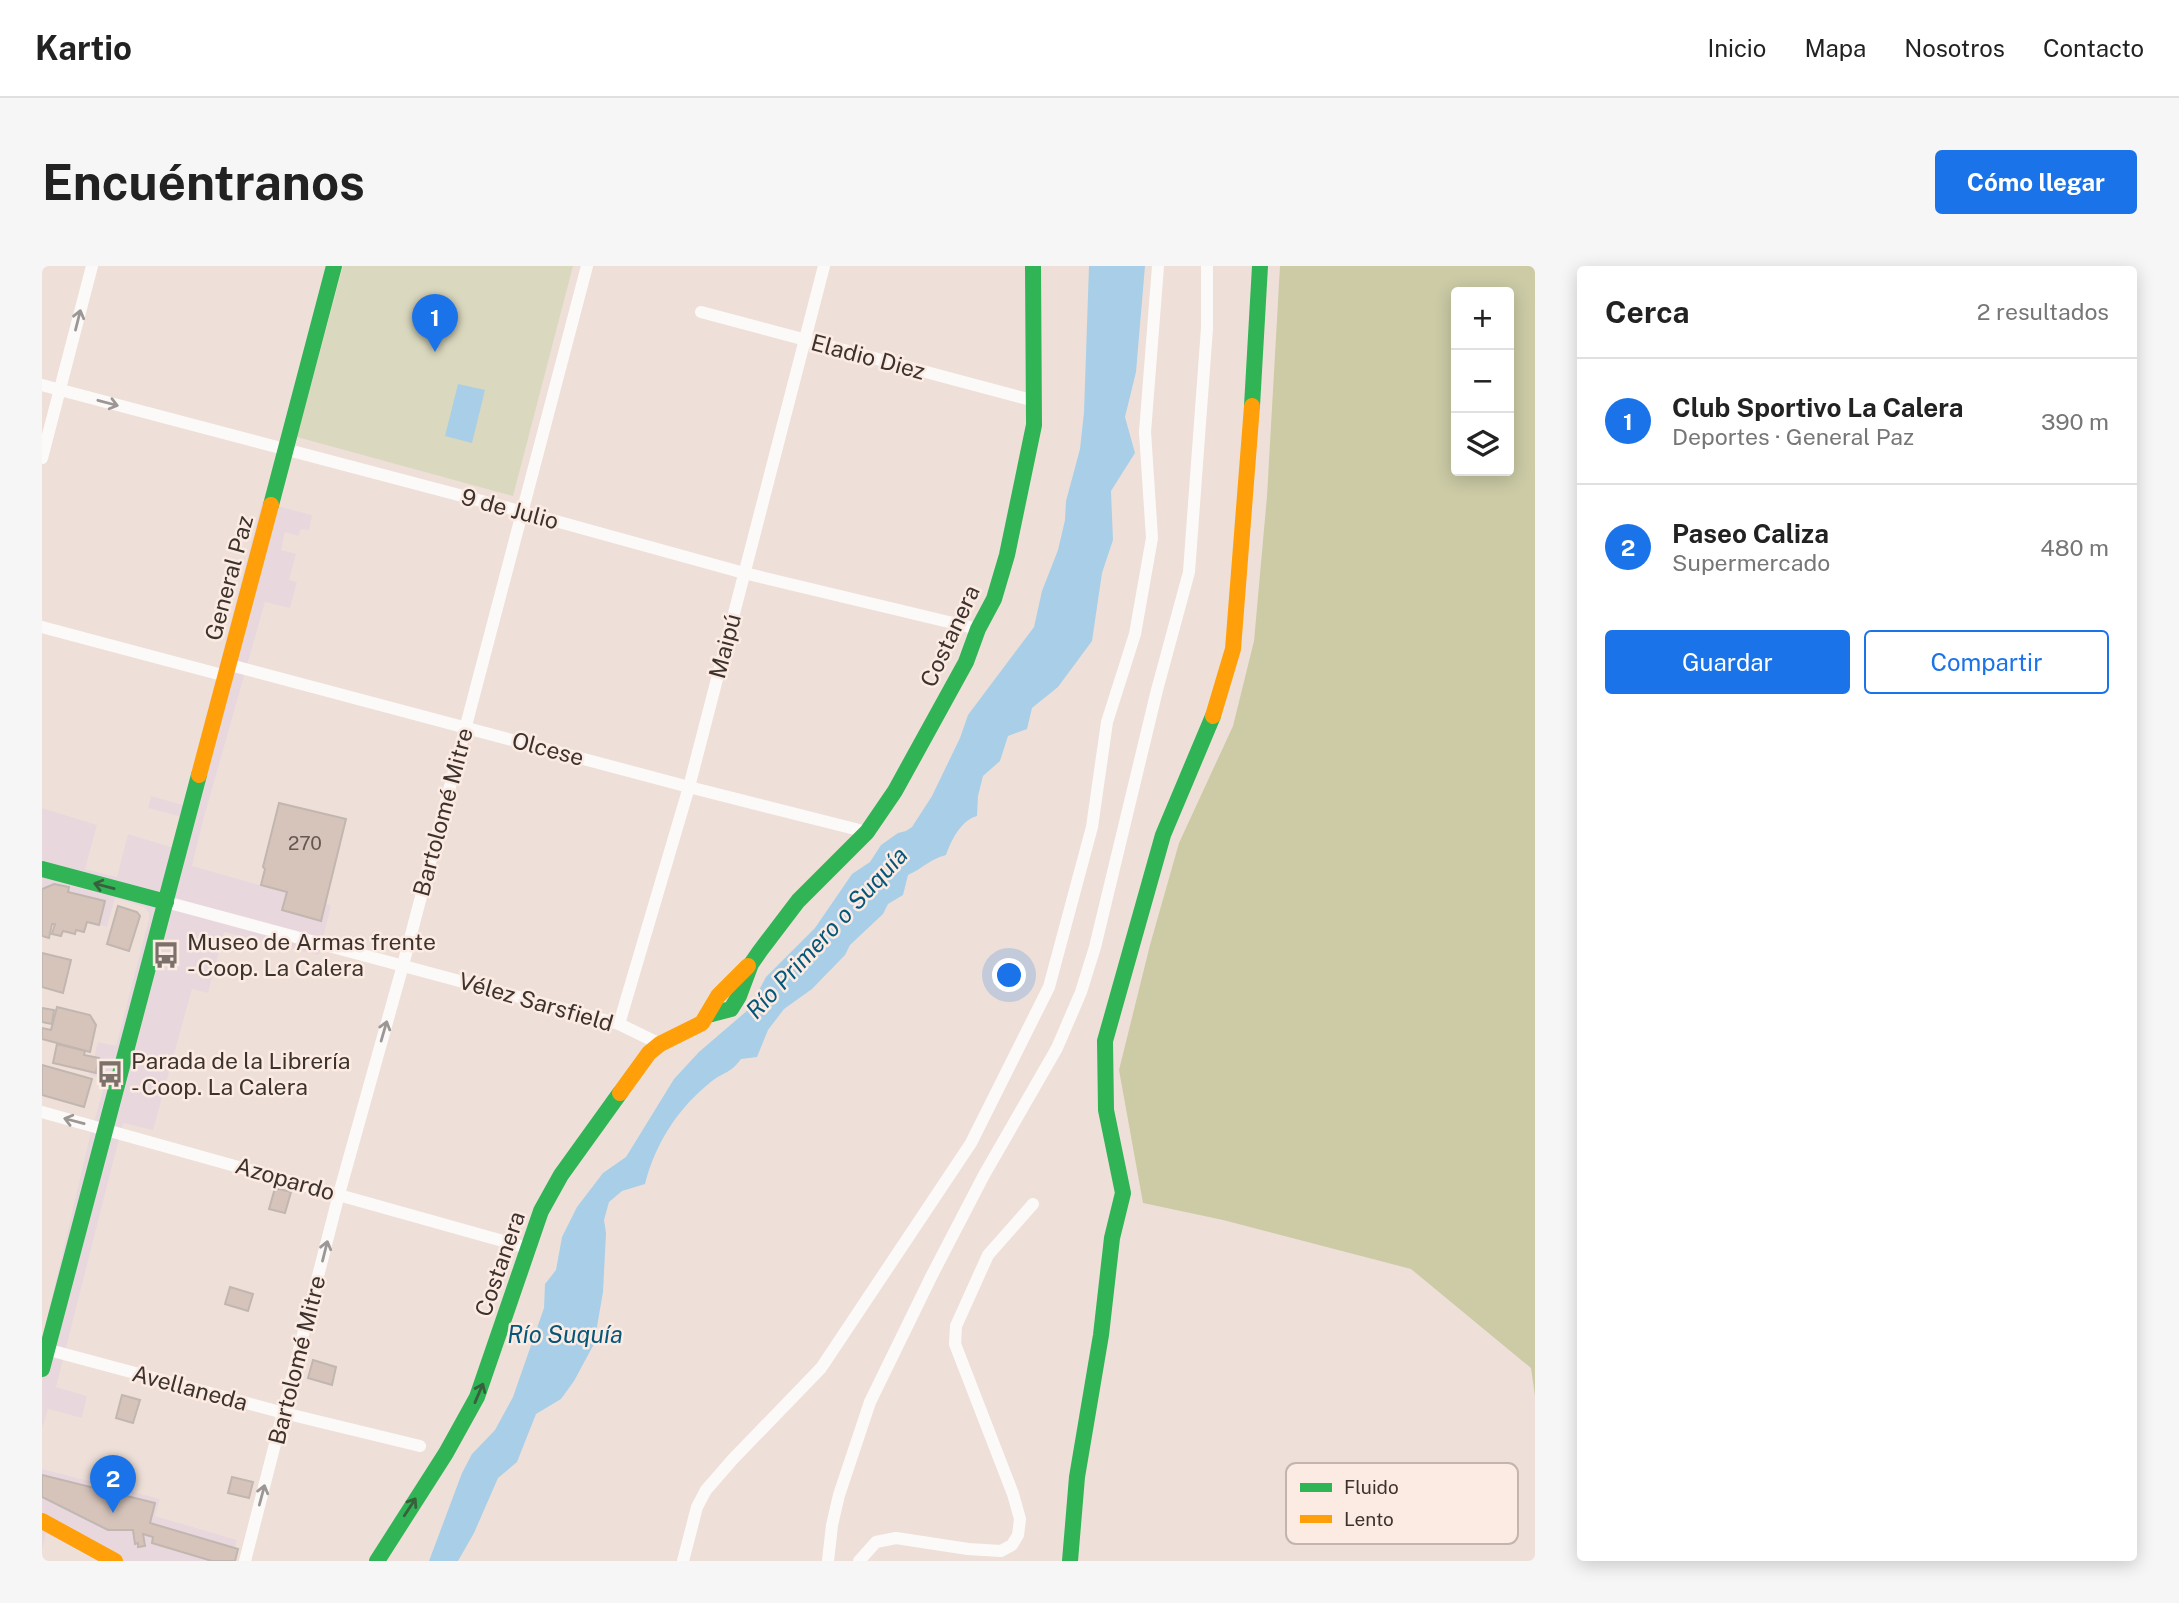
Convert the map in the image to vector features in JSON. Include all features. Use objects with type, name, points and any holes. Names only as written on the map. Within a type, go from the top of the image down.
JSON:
[{"type":"street","points":[[42,458],[92,266]]},
{"type":"street","name":"General Paz","points":[[42,1370],[45,1349],[106,1129],[334,266]]},
{"type":"street","name":"Bartolomé Mitre","points":[[245,1561],[339,1194],[403,965],[587,266]]},
{"type":"street","name":"Maipú","points":[[619,1024],[689,787],[824,266]]},
{"type":"street","name":"Costanera","points":[[377,1561],[474,1404],[498,1341],[541,1210],[561,1175],[643,1061],[660,1044],[690,1031],[708,1015],[731,1009],[751,964],[798,901],[867,832],[895,791],[952,688],[994,599],[1007,555],[1034,425],[1033,266]]},
{"type":"street","points":[[683,1561],[696,1507],[706,1490],[821,1368],[971,1143],[1049,987],[1092,827],[1107,722],[1135,634],[1152,538],[1145,432],[1158,266]]},
{"type":"street","points":[[828,1561],[839,1495],[870,1402],[984,1175],[1056,1048],[1081,992],[1096,947],[1157,690],[1189,572],[1207,328],[1207,266]]},
{"type":"street","points":[[1070,1561],[1077,1478],[1101,1335],[1112,1238],[1123,1194],[1106,1110],[1105,1041],[1163,835],[1214,714],[1233,649],[1247,488],[1260,266]]},
{"type":"street","name":"Eladio Diez","points":[[701,312],[1035,401]]},
{"type":"street","name":"9 de Julio","points":[[42,385],[744,573],[978,629]]},
{"type":"street","name":"Olcese","points":[[42,626],[465,727],[867,832]]},
{"type":"street","points":[[42,870],[166,902]]},
{"type":"street","name":"Vélez Sarsfield","points":[[166,902],[619,1024],[660,1044]]},
{"type":"street","name":"Azopardo","points":[[42,1112],[528,1248]]},
{"type":"street","points":[[859,1561],[876,1542],[896,1538],[957,1548],[1001,1551],[1012,1545],[1018,1535],[1020,1519],[1013,1494],[955,1345],[956,1326],[988,1255],[1033,1204]]},
{"type":"street","name":"Avellaneda","points":[[45,1349],[284,1413],[420,1446]]},
{"type":"street","points":[[42,1521],[115,1561]]},
{"type":"shaded area","points":[[343,266],[573,266],[513,496],[297,437]]},
{"type":"shaded area","points":[[262,502],[312,515],[309,530],[301,529],[298,536],[285,532],[281,550],[296,554],[289,580],[297,582],[290,608],[265,602],[192,866],[331,905],[319,955],[224,932],[208,993],[192,989],[153,1130],[123,1123],[56,1387],[87,1396],[82,1418],[48,1409],[42,1429],[42,1340],[91,1132],[106,1080],[89,1075],[98,1042],[116,1046],[149,913],[144,907],[115,898],[107,927],[42,910],[42,808],[97,825],[85,869],[117,877],[128,834],[174,848],[182,817],[148,808],[151,796],[183,805]]},
{"type":"shaded area","points":[[42,1469],[160,1499],[155,1516],[237,1540],[231,1561],[99,1561],[46,1533],[42,1550]]},
{"type":"green space","points":[[1280,266],[1535,266],[1535,1396],[1531,1368],[1411,1269],[1223,1220],[1143,1203],[1119,1070],[1179,843],[1233,726],[1254,641],[1267,496]]},
{"type":"water","name":"Río Suquía","points":[[1089,266],[1145,266],[1136,372],[1125,417],[1135,453],[1111,491],[1113,540],[1102,573],[1092,641],[1058,687],[1032,708],[1027,729],[1008,736],[1000,761],[983,776],[977,816],[961,826],[946,855],[908,875],[903,895],[888,904],[883,914],[850,945],[845,955],[812,989],[784,1009],[768,1030],[757,1057],[741,1059],[700,1091],[679,1114],[655,1154],[645,1184],[622,1191],[609,1202],[604,1220],[606,1233],[603,1292],[594,1344],[561,1399],[536,1414],[517,1462],[498,1478],[474,1533],[458,1561],[429,1561],[462,1473],[472,1454],[495,1430],[513,1397],[544,1308],[545,1284],[556,1270],[562,1237],[577,1207],[603,1173],[626,1157],[674,1079],[699,1052],[749,1009],[766,977],[815,928],[852,874],[870,862],[881,845],[912,827],[932,796],[968,715],[1034,627],[1042,591],[1058,550],[1066,501],[1080,449],[1084,412]]},
{"type":"water","points":[[458,384],[485,390],[472,443],[445,436]]},
{"type":"building","points":[[279,803],[346,819],[321,921],[282,910],[287,892],[261,885]]},
{"type":"building","points":[[54,884],[69,887],[68,892],[105,901],[99,925],[87,922],[84,932],[76,930],[75,934],[63,931],[61,936],[52,934],[55,924],[52,924],[49,938],[42,936],[42,889]]},
{"type":"building","points":[[118,906],[137,912],[140,916],[129,951],[107,944]]},
{"type":"building","points":[[42,953],[71,960],[63,993],[42,987]]},
{"type":"building","points":[[57,1007],[90,1015],[96,1025],[90,1052],[42,1039],[42,1028],[51,1030]]},
{"type":"building","points":[[42,1008],[54,1010],[52,1024],[42,1022]]},
{"type":"building","points":[[57,1044],[85,1051],[84,1055],[99,1058],[96,1073],[53,1063]]},
{"type":"building","points":[[42,1065],[92,1079],[84,1107],[42,1095]]},
{"type":"building","points":[[275,1188],[291,1192],[285,1213],[269,1209]]},
{"type":"building","points":[[230,1287],[253,1294],[248,1311],[225,1304]]},
{"type":"building","points":[[313,1360],[336,1367],[332,1385],[308,1378]]},
{"type":"building","points":[[122,1395],[140,1400],[133,1423],[116,1418]]},
{"type":"building","points":[[42,1475],[155,1503],[150,1523],[238,1549],[235,1561],[212,1561],[152,1543],[153,1537],[143,1534],[145,1546],[138,1547],[133,1530],[108,1530],[42,1497]]},
{"type":"building","points":[[232,1477],[253,1482],[249,1498],[228,1493]]},
{"type":"traffic: fast","points":[[271,505],[334,266]]},
{"type":"traffic: fast","points":[[708,1015],[731,1009],[751,964],[798,901],[867,832],[895,791],[966,662],[978,629],[994,599],[1007,555],[1034,425],[1033,266]]},
{"type":"traffic: fast","points":[[1252,406],[1260,266]]},
{"type":"traffic: fast","points":[[1070,1561],[1077,1477],[1101,1335],[1112,1238],[1123,1193],[1106,1110],[1105,1041],[1163,835],[1213,716]]},
{"type":"traffic: fast","points":[[42,1369],[199,775]]},
{"type":"traffic: fast","points":[[42,869],[166,902]]},
{"type":"traffic: fast","points":[[377,1561],[446,1453],[477,1397],[541,1211],[561,1175],[620,1093]]},
{"type":"traffic: slow","points":[[1213,716],[1233,649],[1252,406]]},
{"type":"traffic: slow","points":[[199,775],[271,505]]},
{"type":"traffic: slow","points":[[620,1093],[649,1053],[660,1044],[702,1023],[718,996],[748,966]]},
{"type":"traffic: slow","points":[[42,1521],[115,1561]]},
{"type":"place","name":"Club Sportivo La Calera","points":[[435,352]]},
{"type":"place","name":"Museo de Armas frente - Coop. La Calera","points":[[166,955]]},
{"type":"place","name":"Parada de la Librería - Coop. La Calera","points":[[110,1074]]},
{"type":"place","name":"Paseo Caliza","points":[[113,1513]]},
{"type":"water label","name":"Río Primero o Suquía","points":[[827,933]]}]
